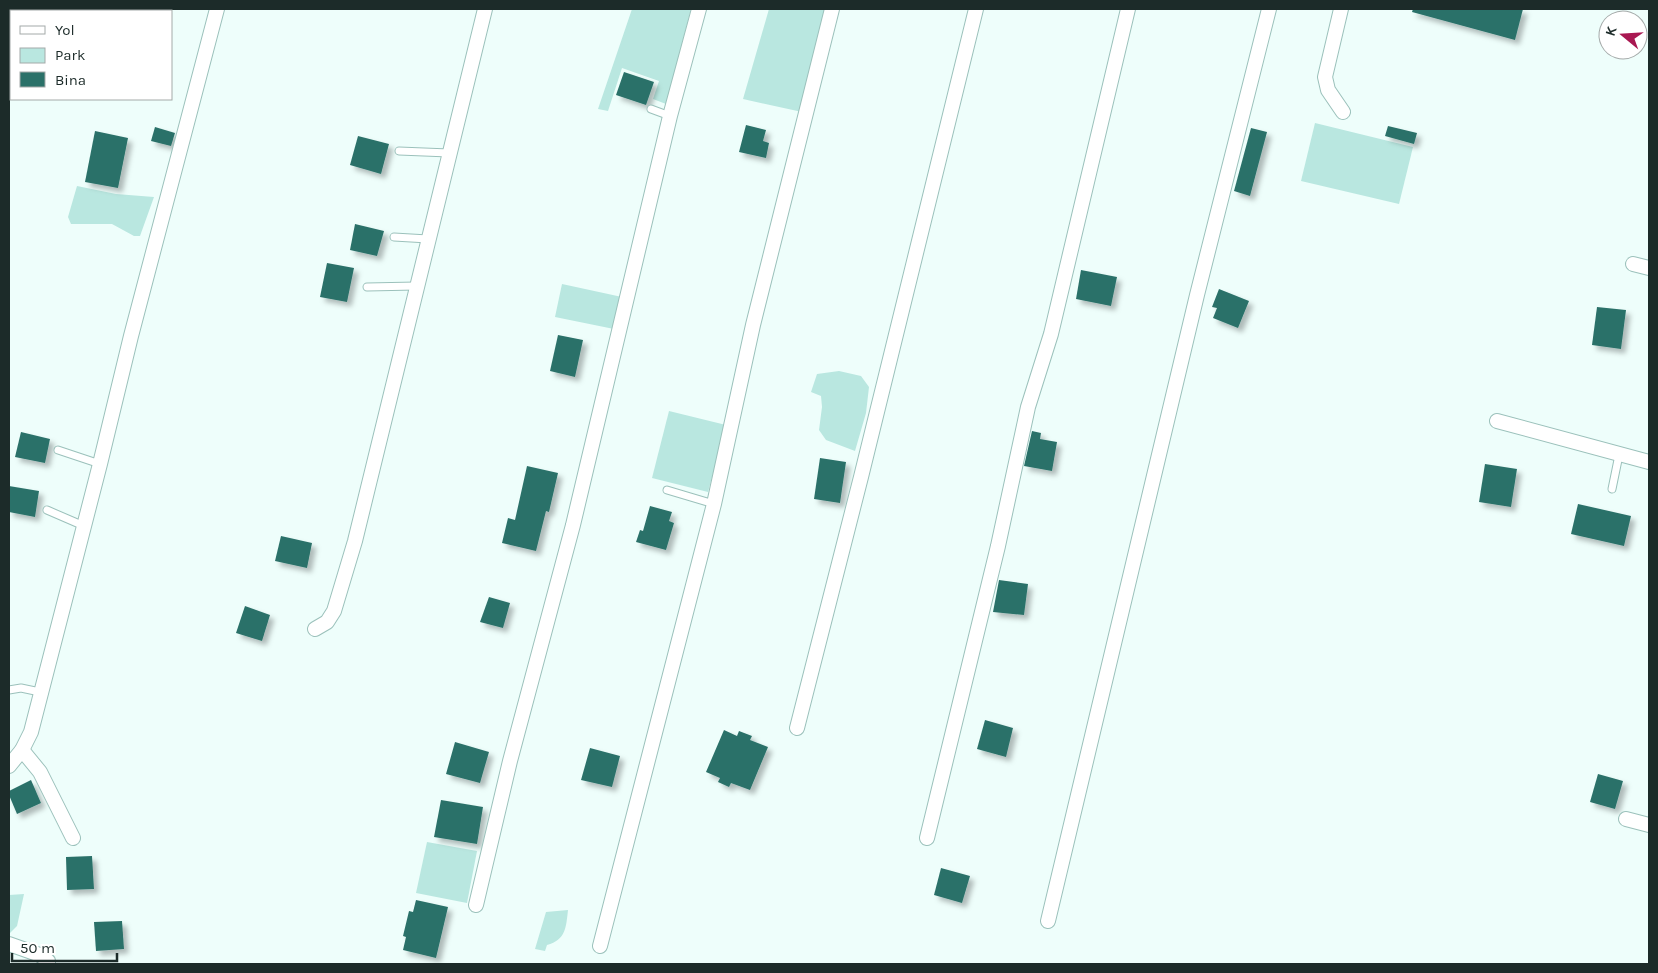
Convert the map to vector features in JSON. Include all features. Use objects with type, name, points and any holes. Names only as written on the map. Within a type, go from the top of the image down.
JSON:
[{"type":"street","points":[[9,766],[22,750],[31,732],[216,9]]},
{"type":"street","points":[[315,629],[327,622],[334,611],[343,585],[485,9]]},
{"type":"street","points":[[476,905],[510,761],[573,525],[670,116],[698,9]]},
{"type":"street","points":[[600,946],[714,504],[753,325],[832,9]]},
{"type":"street","points":[[797,728],[976,9]]},
{"type":"street","points":[[927,838],[998,546],[1028,407],[1051,334],[1128,9]]},
{"type":"street","points":[[1048,921],[1196,295],[1269,9]]},
{"type":"street","points":[[1341,9],[1325,77],[1328,90],[1343,112]]},
{"type":"street","points":[[1633,264],[1649,268]]},
{"type":"street","points":[[1497,421],[1649,462]]},
{"type":"street","points":[[22,750],[40,772],[73,838]]},
{"type":"street","points":[[1626,818],[1649,825]]},
{"type":"street","points":[[9,944],[40,956],[48,961],[48,964]]},
{"type":"lane","points":[[652,109],[670,116]]},
{"type":"lane","points":[[399,151],[449,153]]},
{"type":"lane","points":[[394,237],[428,239]]},
{"type":"lane","points":[[367,288],[416,286]]},
{"type":"lane","points":[[58,450],[100,464]]},
{"type":"lane","points":[[1612,489],[1619,455]]},
{"type":"lane","points":[[667,490],[714,504]]},
{"type":"lane","points":[[48,510],[84,526]]},
{"type":"lane","points":[[9,690],[21,688],[40,692]]},
{"type":"green space","points":[[632,9],[691,9],[666,104],[653,99],[659,81],[622,68],[608,111],[598,109]]},
{"type":"green space","points":[[769,9],[826,9],[802,112],[743,99]]},
{"type":"green space","points":[[1315,123],[1413,147],[1399,204],[1301,181]]},
{"type":"green space","points":[[77,186],[116,194],[154,197],[140,236],[134,236],[112,224],[71,224],[68,217]]},
{"type":"green space","points":[[562,284],[622,297],[614,329],[555,317]]},
{"type":"green space","points":[[839,371],[861,376],[869,387],[866,413],[855,451],[826,440],[819,430],[822,407],[821,396],[811,392],[817,374]]},
{"type":"green space","points":[[669,411],[726,425],[708,492],[652,478]]},
{"type":"green space","points":[[427,842],[477,851],[467,903],[416,893]]},
{"type":"green space","points":[[24,894],[17,926],[9,934],[9,895]]},
{"type":"green space","points":[[568,910],[564,932],[558,940],[547,945],[545,951],[535,949],[546,912]]},
{"type":"building","points":[[1413,9],[1523,9],[1515,40],[1412,12]]},
{"type":"building","points":[[624,72],[654,82],[646,105],[616,95]]},
{"type":"building","points":[[746,125],[766,130],[763,141],[769,143],[766,158],[739,152]]},
{"type":"building","points":[[1388,126],[1417,133],[1414,144],[1385,136]]},
{"type":"building","points":[[155,127],[175,133],[171,146],[151,141]]},
{"type":"building","points":[[1251,128],[1267,132],[1250,196],[1234,191]]},
{"type":"building","points":[[95,131],[128,138],[118,188],[85,182]]},
{"type":"building","points":[[358,136],[389,144],[381,174],[350,165]]},
{"type":"building","points":[[355,224],[384,231],[377,256],[350,250]]},
{"type":"building","points":[[327,263],[354,268],[347,302],[320,297]]},
{"type":"building","points":[[1081,270],[1117,277],[1111,306],[1076,299]]},
{"type":"building","points":[[1219,289],[1249,301],[1238,328],[1213,318],[1217,308],[1212,307]]},
{"type":"building","points":[[1597,307],[1626,310],[1621,349],[1592,345]]},
{"type":"building","points":[[558,335],[583,340],[575,377],[550,371]]},
{"type":"building","points":[[1032,431],[1041,433],[1040,439],[1057,442],[1052,471],[1024,466]]},
{"type":"building","points":[[21,432],[50,439],[45,463],[15,457]]},
{"type":"building","points":[[820,458],[846,462],[840,503],[814,499]]},
{"type":"building","points":[[1485,464],[1517,469],[1511,507],[1479,502]]},
{"type":"building","points":[[527,466],[558,473],[549,512],[546,511],[536,551],[502,543],[508,518],[515,520]]},
{"type":"building","points":[[9,486],[39,491],[35,517],[9,512]]},
{"type":"building","points":[[1578,504],[1631,516],[1624,546],[1571,534]]},
{"type":"building","points":[[650,506],[672,512],[669,521],[674,523],[666,550],[636,542],[640,530],[643,531]]},
{"type":"building","points":[[281,536],[312,543],[307,568],[275,561]]},
{"type":"building","points":[[999,580],[1028,584],[1024,615],[993,612]]},
{"type":"building","points":[[489,597],[510,603],[503,628],[480,622]]},
{"type":"building","points":[[245,606],[270,615],[262,641],[236,633]]},
{"type":"building","points":[[985,720],[1013,728],[1006,757],[977,749]]},
{"type":"building","points":[[724,730],[737,736],[739,731],[752,736],[750,740],[768,747],[750,790],[731,783],[729,787],[718,782],[720,778],[706,772]]},
{"type":"building","points":[[455,742],[489,752],[480,783],[446,774]]},
{"type":"building","points":[[590,748],[620,756],[612,787],[581,780]]},
{"type":"building","points":[[1598,774],[1623,781],[1615,809],[1590,802]]},
{"type":"building","points":[[31,780],[41,803],[17,814],[9,791]]},
{"type":"building","points":[[441,800],[483,807],[477,844],[434,837]]},
{"type":"building","points":[[92,856],[94,889],[67,890],[66,857]]},
{"type":"building","points":[[941,868],[970,876],[962,903],[934,895]]},
{"type":"building","points":[[416,900],[448,907],[436,958],[403,950],[406,937],[403,936],[409,911],[413,912]]},
{"type":"building","points":[[122,921],[124,949],[96,951],[94,922]]}]
